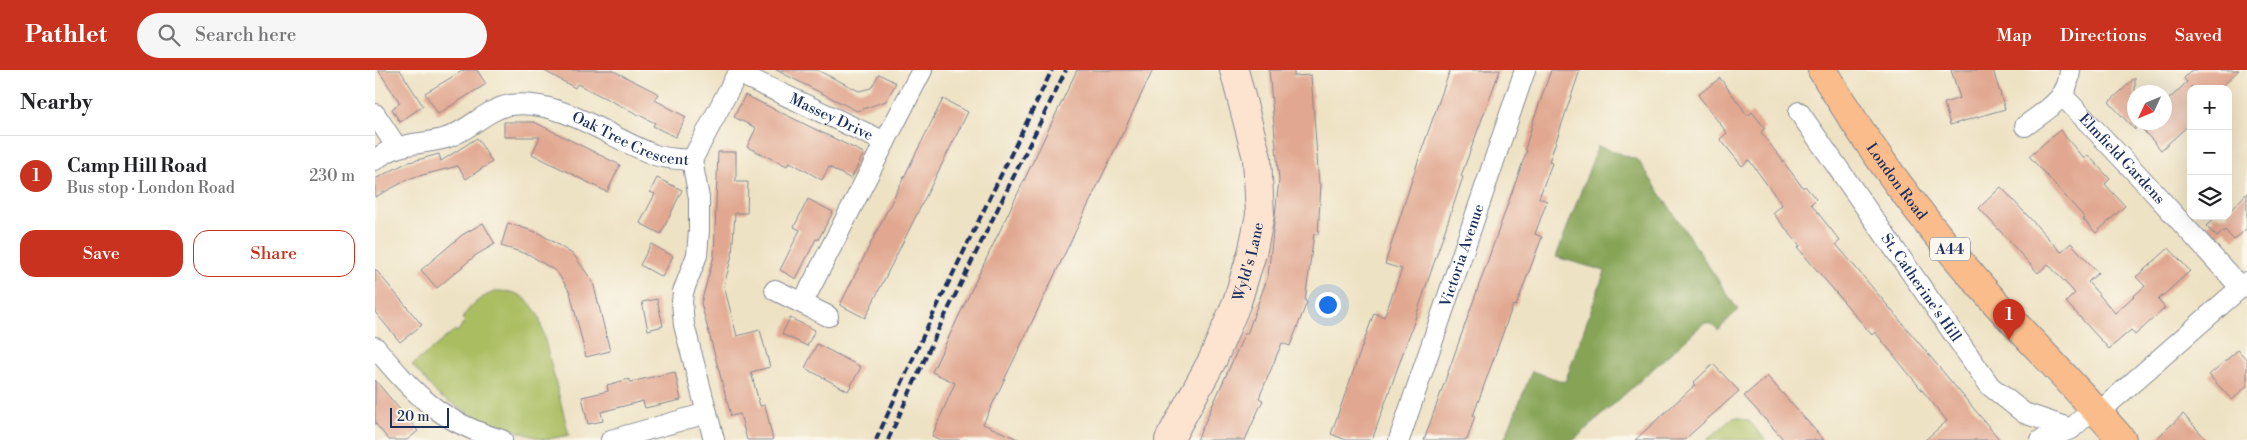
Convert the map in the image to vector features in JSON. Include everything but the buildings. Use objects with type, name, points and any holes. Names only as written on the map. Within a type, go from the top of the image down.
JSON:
[{"type":"main road","name":"Wyld's Lane","points":[[1169,440],[1213,359],[1233,310],[1252,253],[1260,215],[1257,158],[1234,70]]},
{"type":"main road","name":"London Road","points":[[1822,70],[1906,195],[1931,226],[1993,300],[2122,440]]},
{"type":"street","name":"Massey Drive","points":[[692,160],[735,78],[741,75],[885,142],[922,70]]},
{"type":"street","name":"Victoria Avenue","points":[[1399,440],[1525,70]]},
{"type":"street","points":[[2025,126],[2063,96],[2070,80],[2070,70]]},
{"type":"street","name":"Elmfield Gardens","points":[[2063,96],[2244,285]]},
{"type":"street","name":"Oak Tree Crescent","points":[[375,160],[396,146],[447,138],[470,126],[490,112],[508,105],[530,104],[551,107],[657,156],[692,160],[699,198],[699,230],[697,255],[683,292],[682,302],[684,324],[714,440]]},
{"type":"street","name":"St. Catherine's Hill","points":[[1799,112],[1900,255],[1940,317],[1990,386],[2024,413],[2071,428]]},
{"type":"street","points":[[375,114],[396,146]]},
{"type":"street","points":[[803,302],[885,142]]},
{"type":"street","points":[[2041,440],[2071,428],[2096,410],[2244,285]]},
{"type":"street","points":[[775,290],[803,302],[828,316]]},
{"type":"street","points":[[375,347],[413,391],[435,410],[448,419],[495,439]]},
{"type":"street","points":[[611,440],[707,413]]},
{"type":"green space","points":[[1598,146],[1638,160],[1738,310],[1718,330],[1712,324],[1704,323],[1574,440],[1504,440],[1532,371],[1565,382],[1605,271],[1556,257]]},
{"type":"green space","points":[[497,291],[511,292],[523,297],[539,317],[569,435],[544,440],[479,419],[439,396],[412,365],[455,330],[457,332],[465,321],[462,319],[465,314],[481,298]]},
{"type":"green space","points":[[1738,417],[1749,421],[1766,440],[1707,440],[1732,418]]},
{"type":"railway","points":[[876,440],[930,321],[1052,70]]},
{"type":"railway","points":[[888,440],[939,328],[1066,70]]},
{"type":"place","name":"Camp Hill Road","points":[[2009,340]]}]
